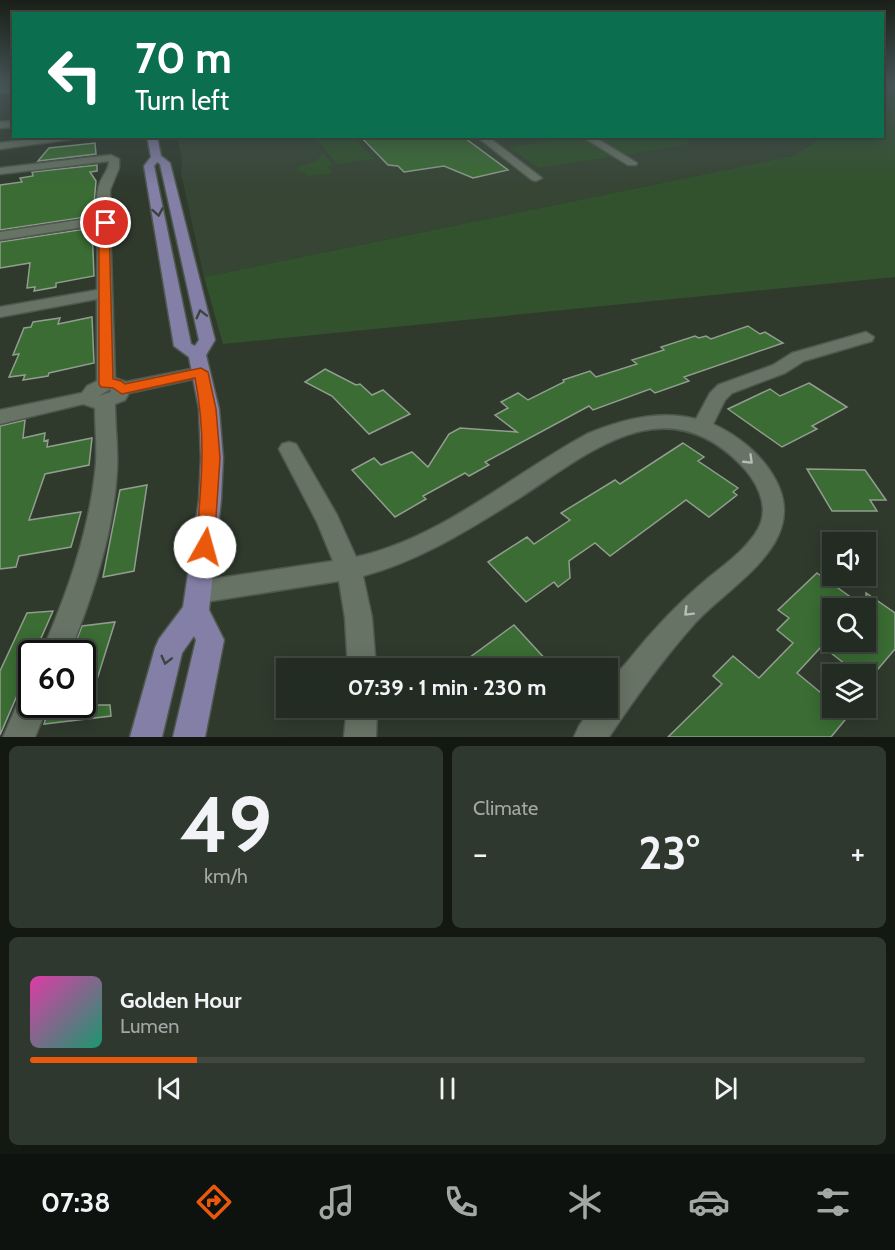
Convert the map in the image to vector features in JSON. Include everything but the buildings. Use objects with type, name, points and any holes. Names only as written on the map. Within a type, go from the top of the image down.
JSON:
[{"type":"main road","points":[[152,138],[156,157],[165,163],[207,339],[199,364]]},
{"type":"main road","points":[[156,157],[149,166],[183,346],[199,364],[209,409],[212,458],[209,509],[198,602],[210,640],[189,737]]},
{"type":"main road","points":[[146,737],[169,648],[198,602]]},
{"type":"street","points":[[0,146],[71,138]]},
{"type":"street","points":[[483,138],[536,178]]},
{"type":"street","points":[[588,138],[632,163]]},
{"type":"street","points":[[0,171],[111,158],[115,160],[115,170],[105,183],[100,221],[106,293],[106,471],[95,531],[82,583],[60,640]]},
{"type":"street","points":[[0,236],[100,221]]},
{"type":"street","points":[[0,312],[106,293]]},
{"type":"street","points":[[701,427],[717,397],[725,389],[779,369],[798,357],[866,337]]},
{"type":"street","points":[[0,417],[106,393],[199,364]]},
{"type":"street","points":[[198,602],[383,560],[450,528],[564,457],[609,433],[645,424],[671,422],[701,427],[724,439],[747,457],[762,474],[772,494],[774,513],[770,530],[747,557],[689,611],[643,662],[590,737]]},
{"type":"street","points":[[289,449],[329,523],[349,569],[361,658]]},
{"type":"street","points":[[19,737],[27,718]]},
{"type":"street","points":[[360,737],[361,718]]},
{"type":"shaded area","points":[[177,138],[820,138],[793,156],[204,277],[181,173],[182,160]]},
{"type":"green space","points":[[884,117],[895,117],[895,277],[223,344],[204,277],[793,156],[820,138],[884,138]]},
{"type":"green space","points":[[355,138],[375,159],[337,164],[316,139]]},
{"type":"green space","points":[[582,138],[616,156],[539,168],[508,147]]},
{"type":"green space","points":[[592,138],[678,138],[692,144],[624,155]]},
{"type":"green space","points":[[323,153],[333,165],[328,166],[332,173],[308,176],[296,168],[317,161]]},
{"type":"route","points":[[106,223],[104,224],[106,384],[116,384],[121,386],[122,390],[201,372],[209,409],[212,458],[205,547]]}]
